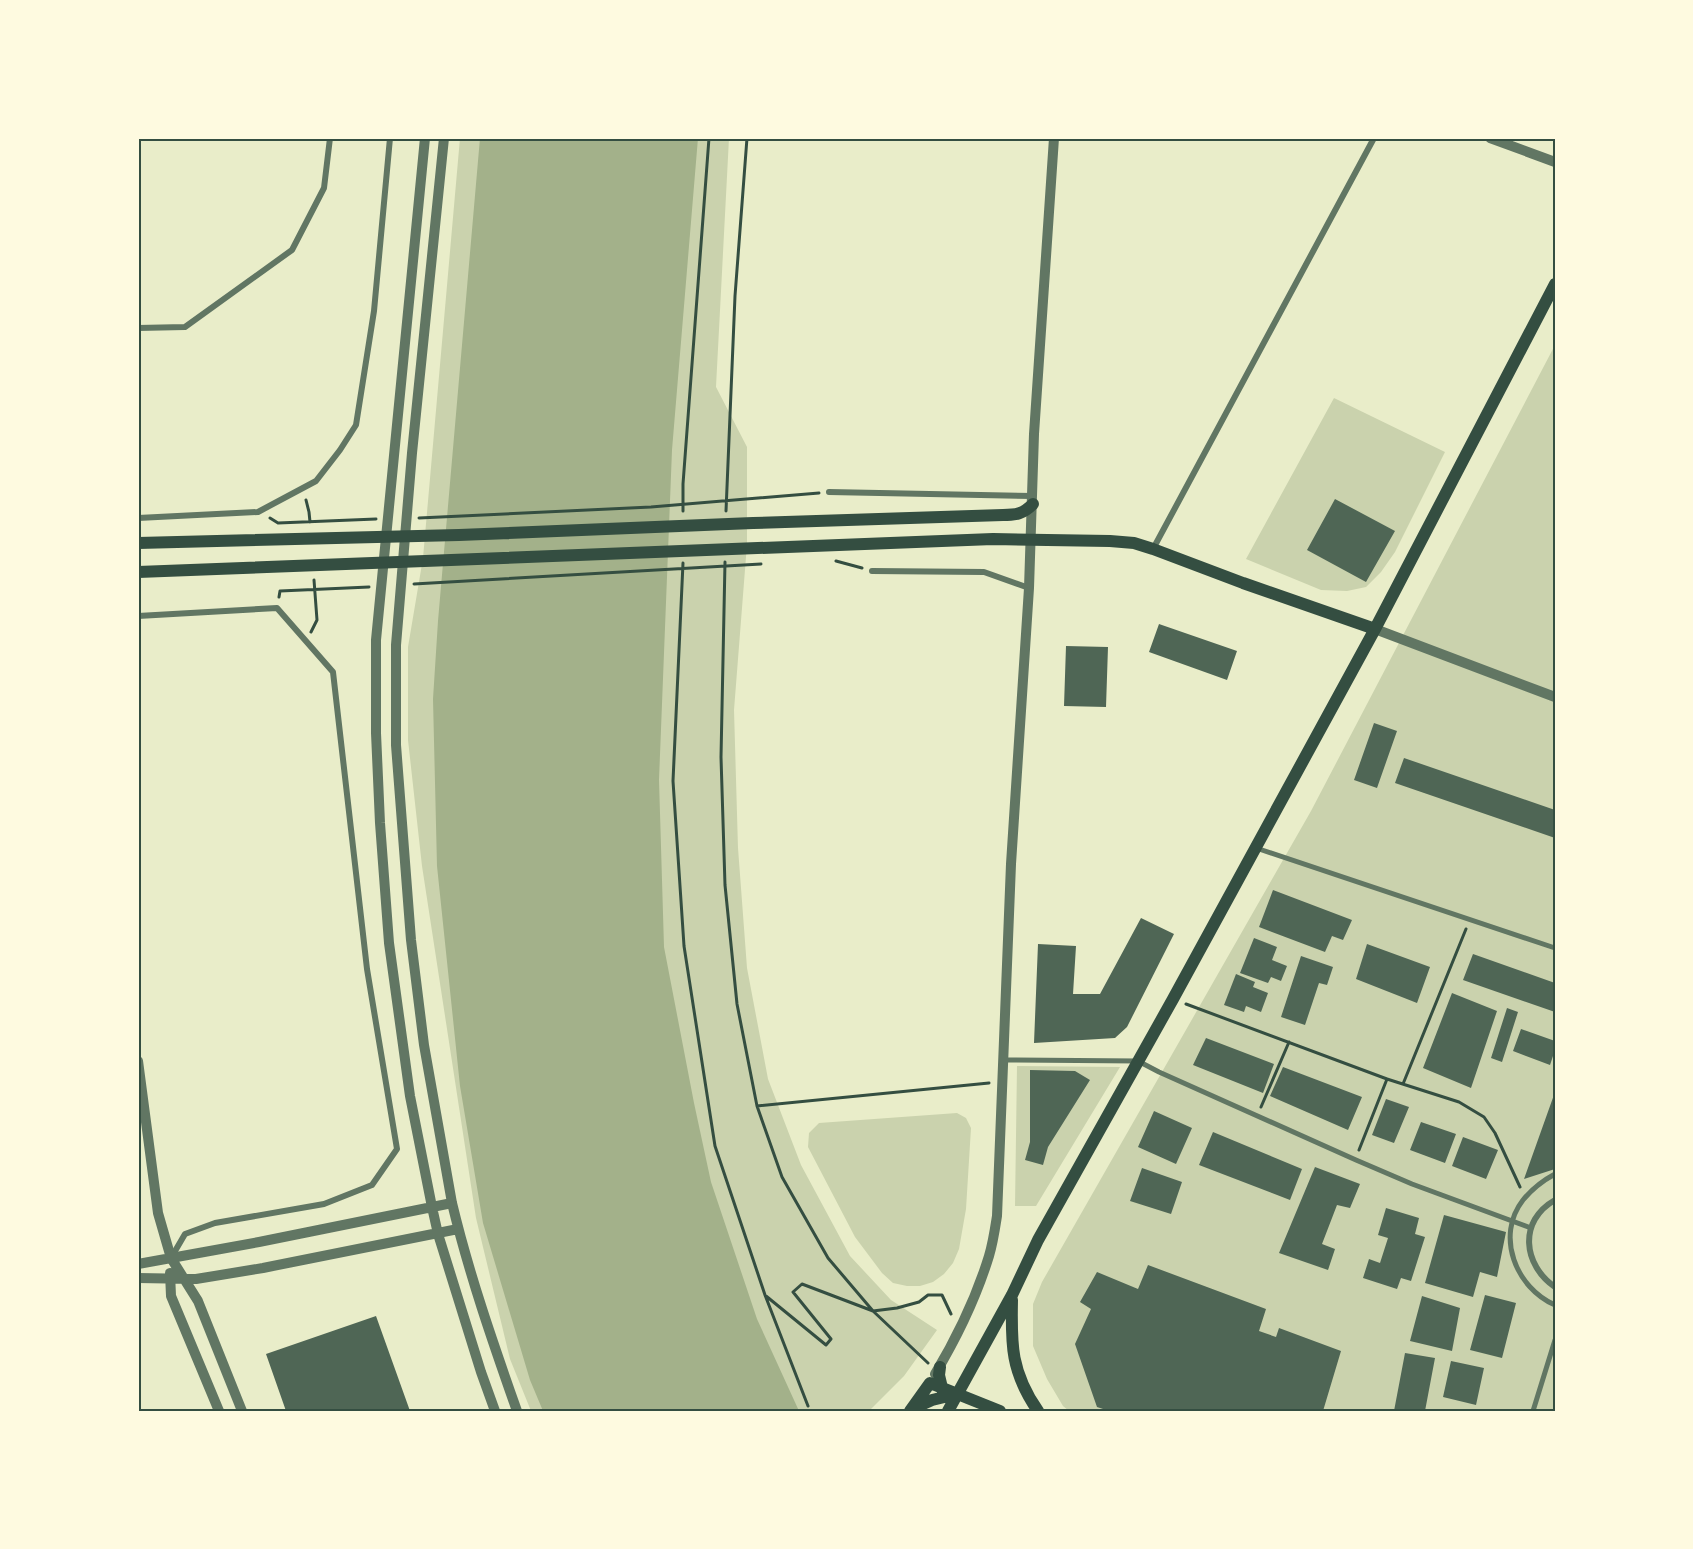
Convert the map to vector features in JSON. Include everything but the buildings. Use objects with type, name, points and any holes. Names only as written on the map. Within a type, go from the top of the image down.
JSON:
[{"type":"main road","points":[[950,1410],[1012,1295],[1038,1240],[1173,999],[1375,629],[1555,284]]},
{"type":"main road","points":[[138,543],[459,536],[753,523],[1016,515],[1024,512],[1033,500]]},
{"type":"main road","points":[[138,572],[1031,539],[1110,541],[1134,543],[1153,549],[1375,629]]},
{"type":"main road","points":[[1012,1295],[1011,1330],[1016,1367],[1022,1385],[1038,1411]]},
{"type":"main road","points":[[938,1369],[938,1389],[950,1410]]},
{"type":"main road","points":[[938,1389],[958,1394],[1000,1411]]},
{"type":"main road","points":[[914,1410],[938,1389]]},
{"type":"main road","points":[[914,1410],[938,1389]]},
{"type":"street","points":[[138,328],[185,327],[292,250],[324,188],[330,138]]},
{"type":"street","points":[[138,518],[258,512],[315,481],[340,450],[356,425],[374,311],[390,138]]},
{"type":"street","points":[[425,138],[376,640],[376,733],[380,823],[390,943],[410,1096],[438,1234],[495,1411]]},
{"type":"street","points":[[444,138],[412,453],[396,645],[396,745],[411,940],[424,1045],[452,1203],[491,1336],[517,1411]]},
{"type":"street","points":[[938,1369],[958,1333],[989,1256],[997,1216],[1011,864],[1029,588],[1034,434],[1054,138]]},
{"type":"street","points":[[1153,549],[1374,138]]},
{"type":"street","points":[[1490,138],[1555,162]]},
{"type":"street","points":[[829,492],[1033,500]]},
{"type":"street","points":[[872,571],[984,572],[1029,588]]},
{"type":"street","points":[[138,616],[277,608],[333,672],[367,969],[397,1149],[372,1185],[324,1204],[216,1223],[185,1234],[171,1258],[171,1296],[219,1411]]},
{"type":"street","points":[[1375,629],[1555,697]]},
{"type":"street","points":[[1256,848],[1555,948]]},
{"type":"street","points":[[1003,1060],[1138,1061],[1412,1184],[1531,1228]]},
{"type":"street","points":[[138,1061],[158,1213],[171,1258],[198,1301],[242,1411]]},
{"type":"street","points":[[1555,1174],[1536,1186],[1521,1202],[1513,1222],[1510,1244],[1515,1266],[1527,1285],[1544,1300],[1555,1305]]},
{"type":"street","points":[[1555,1200],[1538,1215],[1531,1228],[1529,1245],[1532,1262],[1541,1276],[1555,1287]]},
{"type":"street","points":[[138,1264],[452,1203]]},
{"type":"street","points":[[138,1278],[196,1279],[458,1229]]},
{"type":"street","points":[[1533,1411],[1555,1340]]},
{"type":"path","points":[[683,519],[683,484],[709,138]]},
{"type":"path","points":[[725,522],[735,296],[747,138]]},
{"type":"path","points":[[416,519],[651,507],[807,495]]},
{"type":"path","points":[[258,512],[278,523],[383,519]]},
{"type":"path","points":[[683,554],[673,781],[684,946],[715,1146],[765,1295],[808,1406]]},
{"type":"path","points":[[725,557],[721,757],[725,885],[737,1004],[757,1106],[782,1177],[828,1258],[873,1311],[938,1369]]},
{"type":"path","points":[[834,560],[872,571]]},
{"type":"path","points":[[410,585],[763,564]]},
{"type":"path","points":[[277,608],[280,591],[374,587]]},
{"type":"path","points":[[1403,1083],[1470,919]]},
{"type":"path","points":[[1173,999],[1387,1079],[1459,1102],[1484,1117],[1495,1133],[1526,1197]]},
{"type":"path","points":[[1257,1116],[1289,1042]]},
{"type":"path","points":[[1356,1160],[1387,1079]]},
{"type":"path","points":[[757,1106],[1002,1082]]},
{"type":"path","points":[[765,1295],[826,1345],[831,1339],[793,1292],[802,1284],[873,1311],[919,1302],[928,1295],[942,1295],[958,1333]]},
{"type":"shaded area","points":[[460,138],[729,138],[716,387],[747,447],[747,544],[734,710],[738,848],[747,968],[768,1079],[801,1165],[850,1256],[891,1300],[937,1330],[904,1376],[871,1409],[872,1411],[531,1411],[510,1359],[476,1218],[422,866],[408,740],[408,647],[423,558]]},
{"type":"shaded area","points":[[480,138],[698,138],[672,450],[659,780],[664,947],[711,1182],[757,1319],[799,1411],[543,1411],[530,1380],[483,1223],[460,1086],[437,866],[433,699]]},
{"type":"shaded area","points":[[1555,345],[1555,1411],[1069,1411],[1063,1406],[1047,1379],[1033,1346],[1033,1304],[1042,1282],[1311,811]]},
{"type":"shaded area","points":[[1334,398],[1445,452],[1395,552],[1381,572],[1366,587],[1347,591],[1321,590],[1246,559]]},
{"type":"shaded area","points":[[1017,1066],[1120,1067],[1036,1206],[1015,1206]]},
{"type":"shaded area","points":[[957,1113],[966,1118],[971,1128],[966,1209],[959,1249],[953,1263],[933,1282],[920,1286],[893,1283],[882,1273],[855,1237],[808,1147],[809,1133],[819,1123]]}]
